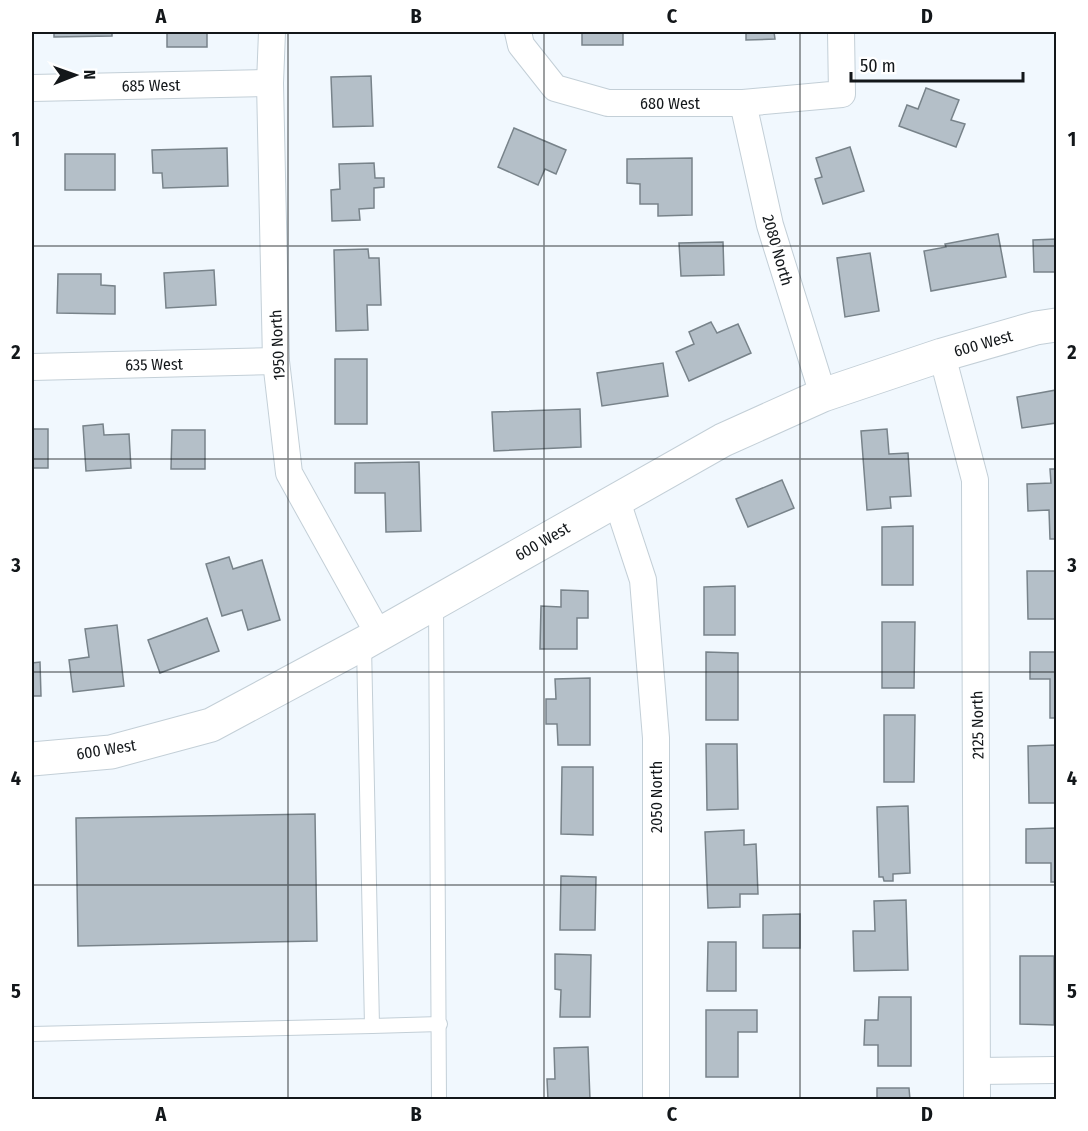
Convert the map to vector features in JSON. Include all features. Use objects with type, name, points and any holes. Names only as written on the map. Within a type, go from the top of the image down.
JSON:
[{"type":"street","name":"1950 North","points":[[272,32],[270,83],[276,361],[289,472],[372,639]]},
{"type":"street","name":"680 West","points":[[519,38],[555,88],[608,103],[743,103],[842,94],[841,32]]},
{"type":"street","name":"685 West","points":[[32,88],[270,83]]},
{"type":"street","name":"2080 North","points":[[743,103],[770,225],[823,395]]},
{"type":"street","name":"600 West","points":[[32,759],[111,752],[211,725],[372,639],[616,498],[723,440],[823,395],[942,355],[1035,328],[1056,325]]},
{"type":"street","name":"2125 North","points":[[942,355],[975,480],[977,1100]]},
{"type":"street","name":"635 West","points":[[32,367],[276,361]]},
{"type":"street","name":"2050 North","points":[[616,498],[643,580],[656,738],[656,1100]]},
{"type":"street","points":[[978,1071],[1056,1070]]},
{"type":"lane","points":[[436,602],[439,1100]]},
{"type":"lane","points":[[372,639],[372,1026]]},
{"type":"lane","points":[[32,1034],[440,1024]]},
{"type":"building","points":[[54,32],[112,32],[112,36],[54,37]]},
{"type":"building","points":[[167,32],[213,33],[207,33],[207,47],[167,47]]},
{"type":"building","points":[[582,32],[623,32],[623,45],[582,45]]},
{"type":"building","points":[[746,32],[774,32],[775,39],[746,40]]},
{"type":"building","points":[[371,76],[373,126],[333,127],[331,77]]},
{"type":"building","points":[[926,88],[959,100],[951,120],[965,124],[956,147],[899,126],[907,105],[918,109]]},
{"type":"building","points":[[514,128],[566,150],[556,174],[545,169],[538,185],[498,167]]},
{"type":"building","points":[[850,147],[864,191],[823,204],[815,179],[822,177],[816,158]]},
{"type":"building","points":[[227,148],[228,186],[163,188],[162,173],[153,173],[152,150]]},
{"type":"building","points":[[65,154],[115,154],[115,190],[65,190]]},
{"type":"building","points":[[692,158],[692,215],[658,216],[658,204],[640,204],[640,184],[627,183],[627,159]]},
{"type":"building","points":[[374,163],[375,178],[384,178],[384,187],[374,188],[374,208],[359,209],[360,220],[332,221],[331,190],[340,189],[339,164]]},
{"type":"building","points":[[998,234],[1006,277],[931,291],[924,251],[946,247],[945,244]]},
{"type":"building","points":[[1056,239],[1056,272],[1034,272],[1033,240]]},
{"type":"building","points":[[723,242],[724,275],[681,276],[679,243]]},
{"type":"building","points":[[368,249],[369,258],[379,258],[381,305],[367,305],[368,330],[336,331],[334,250]]},
{"type":"building","points":[[870,253],[879,311],[845,317],[837,258]]},
{"type":"building","points":[[214,270],[216,305],[166,308],[164,273]]},
{"type":"building","points":[[58,274],[101,274],[101,285],[115,286],[115,314],[57,313]]},
{"type":"building","points":[[711,322],[717,333],[738,324],[751,353],[689,381],[676,352],[694,344],[689,332]]},
{"type":"building","points":[[335,359],[367,359],[367,424],[335,424]]},
{"type":"building","points":[[663,363],[668,396],[602,406],[597,373]]},
{"type":"building","points":[[1056,390],[1056,423],[1022,428],[1017,397]]},
{"type":"building","points":[[580,409],[581,447],[494,451],[492,412]]},
{"type":"building","points":[[103,424],[104,435],[129,434],[131,468],[86,471],[83,426]]},
{"type":"building","points":[[32,429],[48,429],[48,468],[32,468]]},
{"type":"building","points":[[887,429],[889,454],[908,453],[911,496],[890,497],[891,508],[867,510],[861,431]]},
{"type":"building","points":[[172,430],[205,430],[205,469],[171,469]]},
{"type":"building","points":[[419,462],[421,531],[386,532],[385,493],[355,493],[355,463]]},
{"type":"building","points":[[1050,469],[1056,469],[1056,539],[1050,539],[1049,510],[1028,511],[1027,484],[1051,483]]},
{"type":"building","points":[[782,480],[794,508],[748,527],[736,499]]},
{"type":"building","points":[[913,526],[913,585],[882,585],[882,527]]},
{"type":"building","points":[[229,557],[233,569],[262,560],[280,620],[248,630],[242,610],[222,616],[206,564]]},
{"type":"building","points":[[1027,571],[1056,571],[1056,619],[1028,619]]},
{"type":"building","points":[[735,586],[735,635],[704,635],[704,587]]},
{"type":"building","points":[[561,590],[588,591],[588,618],[577,618],[577,649],[540,649],[541,606],[561,607]]},
{"type":"building","points":[[207,618],[219,651],[160,673],[148,640]]},
{"type":"building","points":[[882,622],[915,622],[914,688],[882,688]]},
{"type":"building","points":[[117,625],[124,686],[73,692],[69,660],[89,657],[85,629]]},
{"type":"building","points":[[706,652],[738,653],[738,720],[706,720]]},
{"type":"building","points":[[1030,652],[1056,652],[1056,718],[1050,718],[1050,679],[1030,679]]},
{"type":"building","points":[[40,662],[41,696],[32,696],[32,663]]},
{"type":"building","points":[[590,678],[590,745],[558,745],[557,724],[546,724],[546,699],[556,699],[555,679]]},
{"type":"building","points":[[884,715],[915,715],[914,782],[884,782]]},
{"type":"building","points":[[706,744],[737,744],[738,809],[707,810]]},
{"type":"building","points":[[1056,745],[1056,803],[1029,803],[1028,746]]},
{"type":"building","points":[[562,767],[593,767],[593,835],[561,834]]},
{"type":"building","points":[[908,806],[910,873],[893,874],[893,881],[884,881],[883,877],[879,877],[877,807]]},
{"type":"building","points":[[315,814],[317,941],[78,946],[76,818]]},
{"type":"building","points":[[1056,828],[1056,882],[1051,882],[1051,863],[1026,863],[1026,829]]},
{"type":"building","points":[[744,830],[744,845],[756,844],[758,894],[740,894],[740,907],[708,908],[705,832]]},
{"type":"building","points":[[561,876],[596,877],[595,930],[560,930]]},
{"type":"building","points":[[906,900],[908,970],[854,971],[853,931],[875,931],[874,901]]},
{"type":"building","points":[[800,914],[800,948],[763,948],[763,915]]},
{"type":"building","points":[[708,942],[736,942],[736,991],[707,991]]},
{"type":"building","points":[[555,954],[591,955],[590,1017],[560,1017],[561,990],[555,989]]},
{"type":"building","points":[[1020,956],[1054,956],[1054,1025],[1020,1024]]},
{"type":"building","points":[[879,997],[911,997],[911,1066],[878,1066],[878,1045],[864,1045],[865,1020],[878,1020]]},
{"type":"building","points":[[706,1010],[757,1010],[757,1032],[738,1032],[738,1077],[706,1077]]},
{"type":"building","points":[[588,1047],[590,1100],[548,1100],[547,1079],[555,1079],[554,1048]]},
{"type":"building","points":[[877,1088],[909,1088],[910,1100],[877,1100]]}]
